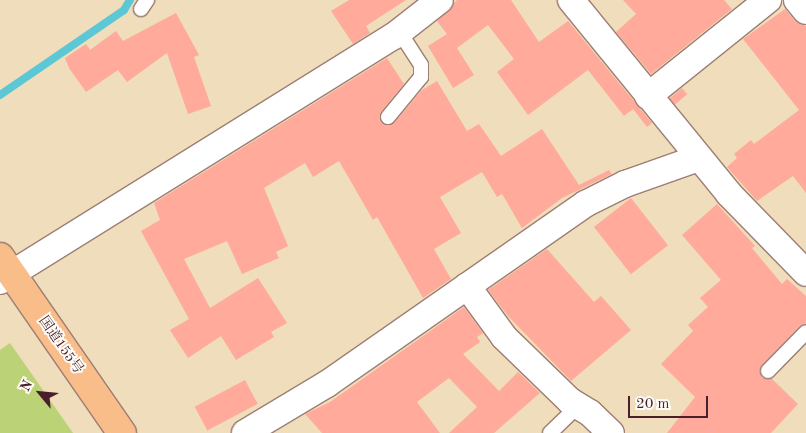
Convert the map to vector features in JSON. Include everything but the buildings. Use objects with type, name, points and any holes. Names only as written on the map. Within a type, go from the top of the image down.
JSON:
[{"type":"highway","name":"国道155号","points":[[4,270],[122,433]]},
{"type":"street","points":[[4,270],[399,31],[440,0]]},
{"type":"street","points":[[571,0],[729,194],[806,274]]},
{"type":"street","points":[[648,96],[768,0]]},
{"type":"street","points":[[797,0],[806,11]]},
{"type":"street","points":[[245,433],[328,384],[585,204],[626,184],[699,158]]},
{"type":"street","points":[[467,286],[504,337],[578,406],[611,433]]},
{"type":"lane","points":[[388,117],[421,77],[421,65],[399,31]]},
{"type":"lane","points":[[768,371],[806,332]]},
{"type":"lane","points":[[550,433],[578,406]]},
{"type":"green space","points":[[10,343],[73,433],[0,433],[0,350]]},
{"type":"waterway","points":[[0,95],[124,10],[130,0]]}]
